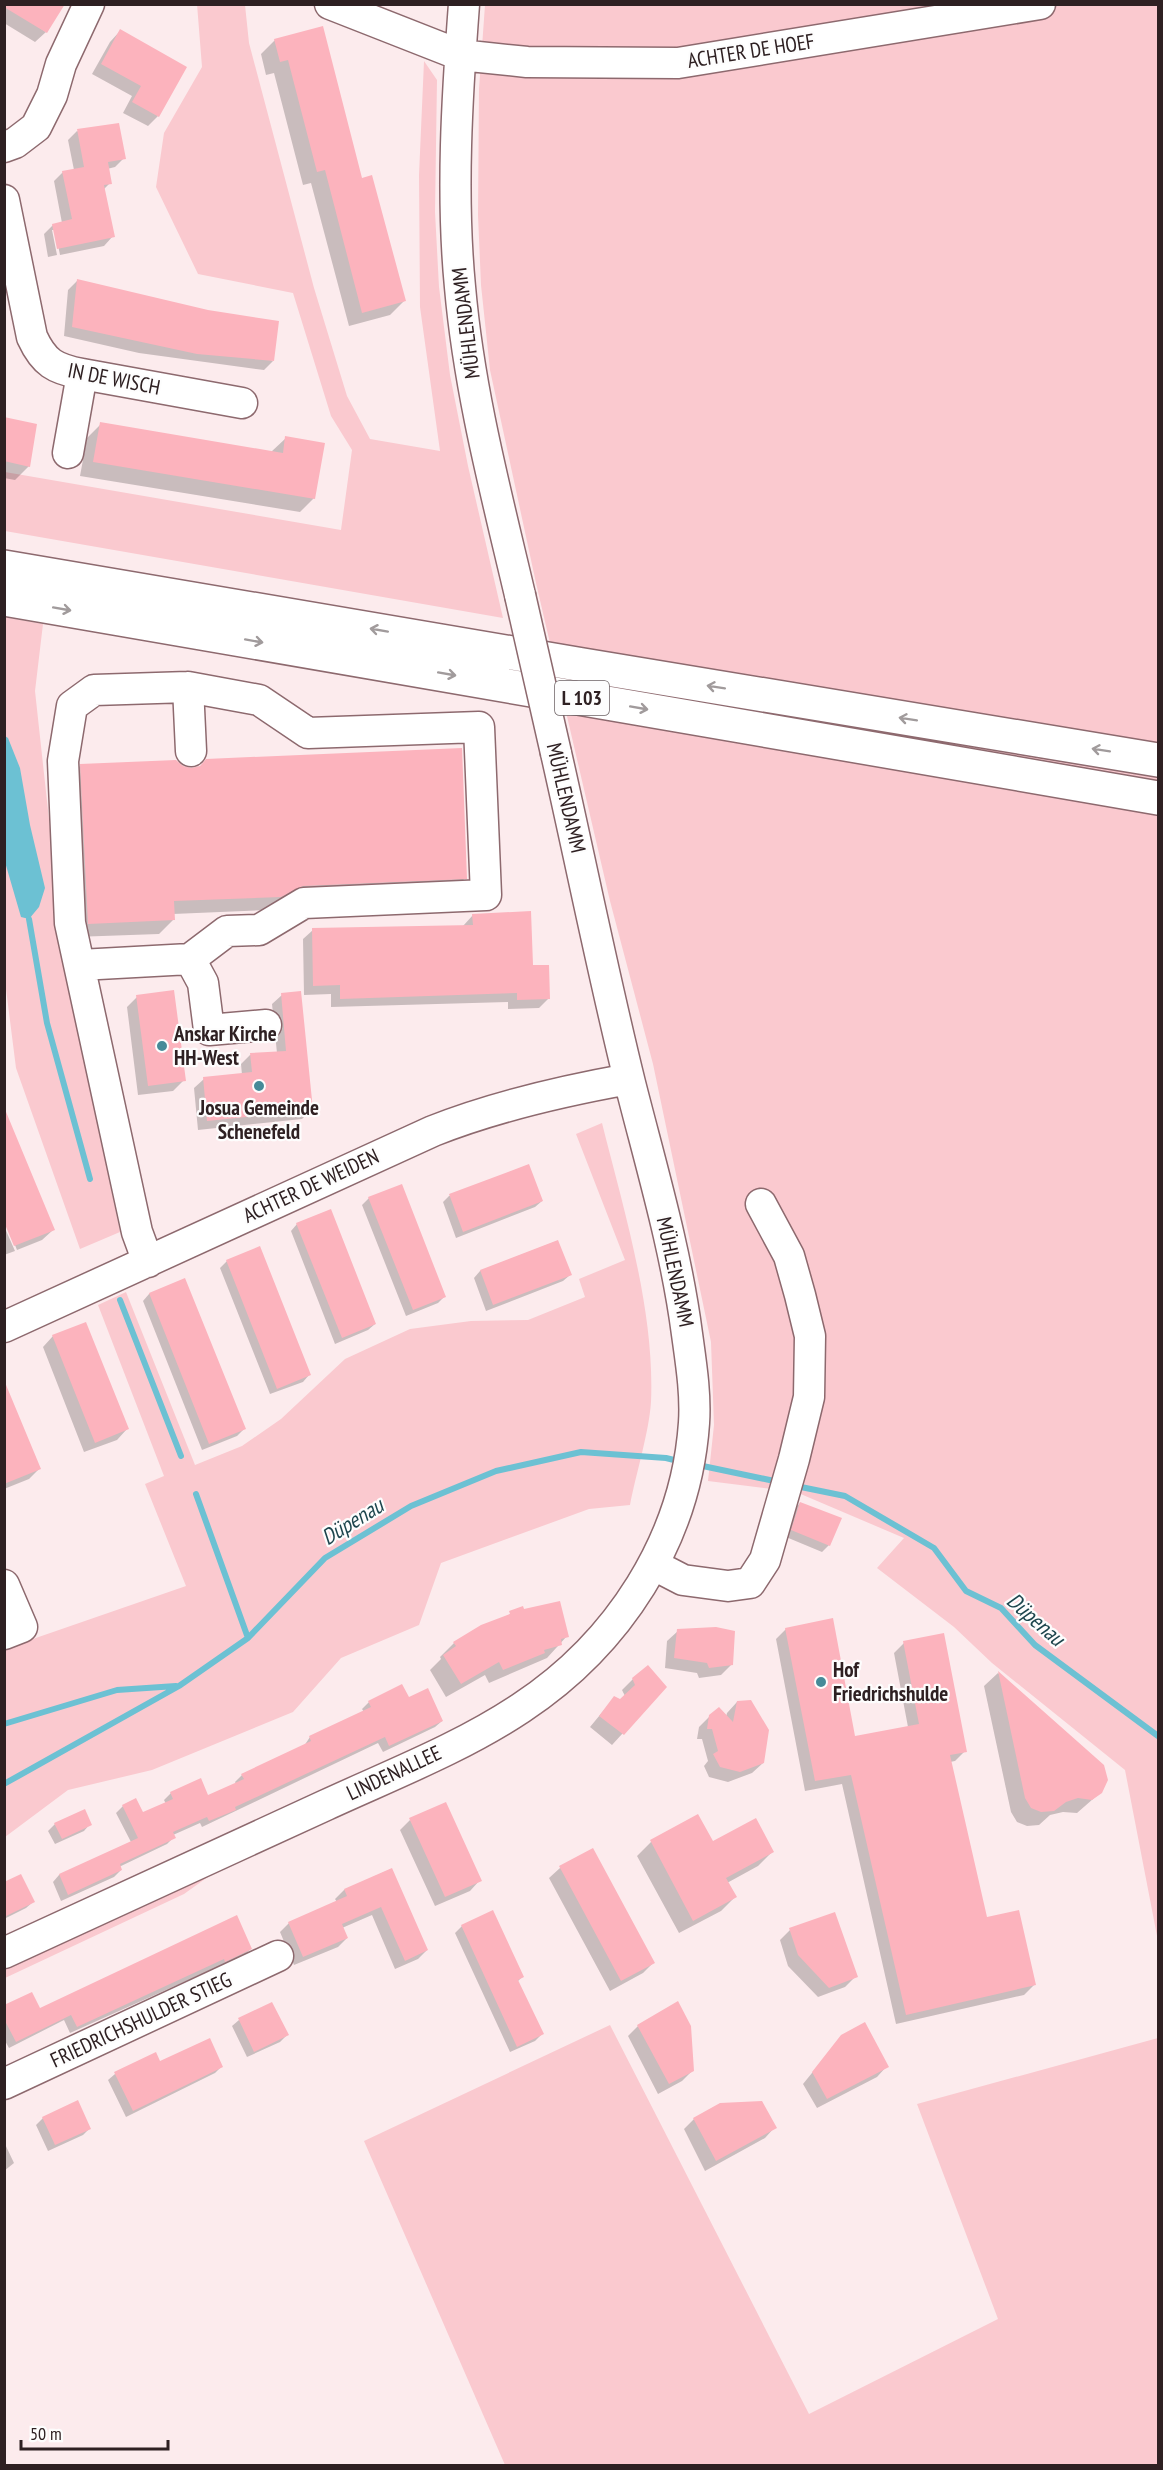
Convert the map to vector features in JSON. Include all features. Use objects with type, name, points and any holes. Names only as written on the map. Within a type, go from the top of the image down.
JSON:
[{"type":"highway","name":"L 103","points":[[4,567],[1158,760]]},
{"type":"highway","name":"L 103","points":[[4,599],[1158,798]]},
{"type":"street","points":[[4,147],[15,143],[36,127],[52,95],[61,64],[89,4]]},
{"type":"street","name":"ACHTER DE HOEF","points":[[330,4],[460,55],[527,62],[678,63],[1040,4]]},
{"type":"street","name":"MÜHLENDAMM","points":[[464,4],[460,55],[456,213],[459,286],[480,417],[629,1079],[670,1243],[684,1310],[690,1353],[694,1422],[685,1480]]},
{"type":"street","name":"IN DE WISCH","points":[[4,200],[32,338],[39,352],[51,364],[63,370],[82,374],[242,403]]},
{"type":"street","points":[[68,453],[82,374]]},
{"type":"street","points":[[188,687],[191,751]]},
{"type":"street","points":[[81,965],[190,959],[227,931],[259,930],[304,903],[486,895],[479,727],[308,733],[259,700],[188,687],[94,690],[72,706],[63,761],[70,923],[81,965],[137,1232],[148,1262]]},
{"type":"street","points":[[190,959],[203,983],[209,1030],[266,1025]]},
{"type":"street","name":"ACHTER DE WEIDEN","points":[[4,1327],[420,1136],[471,1116],[521,1101],[629,1079]]},
{"type":"street","points":[[654,1564],[683,1580],[728,1586],[750,1583],[765,1560],[794,1459],[809,1396],[810,1336],[789,1256],[761,1204]]},
{"type":"street","name":"LINDENALLEE","points":[[4,1953],[446,1749],[521,1708],[586,1655],[614,1626],[647,1579],[672,1524],[685,1480]]},
{"type":"street","points":[[4,1585],[22,1628],[4,1634]]},
{"type":"street","name":"FRIEDRICHSHULDER STIEG","points":[[4,2084],[278,1956]]},
{"type":"shaded area","points":[[197,4],[245,5],[249,43],[314,288],[347,396],[370,439],[440,451],[420,307],[419,175],[424,61],[437,80],[435,212],[439,287],[450,375],[468,466],[503,618],[5,531],[5,472],[341,530],[352,450],[331,416],[293,293],[198,274],[156,187],[164,133],[202,67]]},
{"type":"shaded area","points":[[485,5],[1158,5],[1158,1941],[1125,1770],[992,1663],[954,1627],[877,1568],[904,1538],[796,1492],[708,1481],[714,1425],[711,1342],[653,1064],[610,901],[536,583],[490,370],[481,285],[478,215],[479,89]]},
{"type":"shaded area","points":[[4,617],[43,624],[35,691],[65,966],[120,1232],[80,1249],[16,1068],[5,981]]},
{"type":"shaded area","points":[[602,1123],[636,1261],[648,1332],[651,1367],[650,1414],[630,1505],[589,1509],[441,1563],[419,1625],[341,1658],[293,1712],[152,1770],[68,1790],[5,1837],[4,1649],[186,1586],[145,1484],[164,1476],[98,1305],[126,1292],[195,1465],[242,1446],[281,1419],[345,1359],[410,1329],[471,1321],[528,1320],[585,1297],[579,1279],[625,1260],[576,1134]]},
{"type":"shaded area","points":[[226,1864],[184,1894],[5,1978],[4,1963]]},
{"type":"shaded area","points":[[610,2025],[809,2414],[998,2319],[917,2104],[1158,2038],[1158,2465],[505,2465],[364,2141]]},
{"type":"water","points":[[5,736],[8,738],[20,768],[30,825],[45,888],[39,907],[29,919],[21,917],[5,862]]},
{"type":"building","points":[[4,4],[65,4],[47,33],[4,7]]},
{"type":"building","points":[[323,26],[362,178],[372,175],[406,301],[362,313],[325,170],[317,172],[288,60],[280,62],[274,39]]},
{"type":"building","points":[[120,29],[187,67],[159,117],[132,102],[141,86],[101,64]]},
{"type":"building","points":[[119,123],[126,159],[108,162],[112,184],[104,185],[115,237],[57,249],[52,224],[72,219],[62,171],[84,167],[77,129]]},
{"type":"building","points":[[77,279],[208,310],[279,321],[274,361],[197,354],[72,327]]},
{"type":"building","points":[[4,417],[37,424],[30,467],[4,461]]},
{"type":"building","points":[[100,422],[283,453],[285,436],[325,443],[315,499],[93,462]]},
{"type":"building","points":[[462,748],[467,879],[303,886],[281,897],[174,901],[175,920],[88,924],[80,764],[176,760],[183,766],[191,768],[200,766],[206,759]]},
{"type":"building","points":[[531,911],[533,965],[549,965],[550,999],[517,1000],[517,993],[340,999],[340,985],[313,986],[312,928],[473,925],[472,914]]},
{"type":"building","points":[[174,990],[186,1081],[148,1086],[136,995]]},
{"type":"building","points":[[301,991],[313,1110],[207,1121],[203,1077],[252,1072],[250,1053],[286,1051],[281,993]]},
{"type":"building","points":[[4,1107],[55,1230],[14,1246],[4,1222]]},
{"type":"building","points":[[529,1164],[543,1201],[463,1232],[449,1194]]},
{"type":"building","points":[[402,1184],[446,1297],[413,1310],[368,1197]]},
{"type":"building","points":[[331,1209],[376,1324],[342,1338],[296,1223]]},
{"type":"building","points":[[558,1240],[572,1275],[493,1305],[480,1270]]},
{"type":"building","points":[[260,1246],[311,1375],[277,1389],[226,1260]]},
{"type":"building","points":[[185,1278],[246,1429],[209,1444],[149,1293]]},
{"type":"building","points":[[86,1322],[129,1429],[95,1443],[52,1335]]},
{"type":"building","points":[[4,1380],[41,1469],[4,1484]]},
{"type":"building","points":[[800,1502],[842,1518],[830,1546],[791,1530]]},
{"type":"building","points":[[560,1601],[569,1637],[561,1639],[562,1645],[544,1650],[545,1653],[503,1670],[499,1662],[461,1684],[443,1655],[456,1646],[453,1642],[481,1625],[510,1614],[509,1611],[523,1606],[524,1609]]},
{"type":"building","points":[[833,1618],[855,1736],[919,1724],[903,1641],[944,1633],[967,1752],[950,1755],[987,1917],[1019,1910],[1036,1985],[906,2015],[851,1775],[815,1781],[785,1628]]},
{"type":"building","points":[[716,1627],[735,1631],[733,1665],[709,1668],[707,1663],[674,1658],[677,1629]]},
{"type":"building","points":[[648,1665],[667,1687],[624,1735],[599,1716],[614,1696],[620,1699],[635,1685],[632,1678]]},
{"type":"building","points":[[998,1671],[1104,1765],[1108,1780],[1102,1793],[1092,1800],[1078,1798],[1066,1802],[1054,1811],[1041,1812],[1031,1808],[1025,1798]]},
{"type":"building","points":[[402,1684],[409,1697],[428,1688],[443,1721],[389,1746],[385,1737],[235,1807],[236,1810],[209,1821],[207,1817],[173,1832],[176,1838],[120,1864],[122,1870],[68,1895],[59,1874],[138,1838],[122,1805],[136,1798],[143,1812],[173,1799],[170,1792],[201,1778],[208,1795],[244,1779],[241,1774],[311,1741],[309,1736],[371,1707],[368,1701]]},
{"type":"building","points":[[751,1700],[769,1730],[764,1763],[740,1772],[720,1767],[713,1754],[718,1751],[712,1729],[707,1729],[709,1715],[719,1707],[733,1722],[737,1701]]},
{"type":"building","points":[[446,1802],[482,1881],[445,1897],[409,1818]]},
{"type":"building","points":[[85,1809],[92,1825],[62,1839],[54,1823]]},
{"type":"building","points":[[698,1814],[713,1841],[756,1818],[774,1852],[726,1878],[737,1897],[693,1921],[650,1840]]},
{"type":"building","points":[[593,1848],[655,1963],[621,1981],[559,1866]]},
{"type":"building","points":[[392,1868],[428,1950],[405,1961],[381,1907],[342,1924],[348,1938],[303,1957],[288,1922],[347,1896],[344,1889]]},
{"type":"building","points":[[21,1874],[35,1902],[4,1917],[4,1882]]},
{"type":"building","points":[[493,1910],[524,1977],[518,1980],[544,2034],[517,2047],[461,1925]]},
{"type":"building","points":[[835,1912],[858,1977],[829,1988],[798,1955],[789,1928]]},
{"type":"building","points":[[237,1915],[252,1949],[225,1962],[224,1959],[77,2027],[71,2015],[16,2042],[4,2019],[4,2005],[32,1992],[40,2008]]},
{"type":"building","points":[[678,2001],[691,2026],[694,2071],[669,2084],[637,2025]]},
{"type":"building","points":[[272,2002],[289,2035],[254,2052],[238,2018]]},
{"type":"building","points":[[865,2022],[889,2067],[827,2099],[812,2072],[841,2035]]},
{"type":"building","points":[[210,2038],[223,2067],[133,2111],[114,2072],[156,2052],[160,2061]]},
{"type":"building","points":[[78,2100],[91,2129],[55,2145],[42,2117]]},
{"type":"building","points":[[762,2101],[777,2128],[716,2161],[693,2118],[720,2103]]},
{"type":"waterway","points":[[29,919],[47,1023],[90,1179]]},
{"type":"waterway","points":[[120,1300],[181,1456]]},
{"type":"waterway","name":"Düpenau","points":[[4,1784],[179,1686],[248,1638],[325,1558],[411,1506],[496,1471],[581,1452],[666,1458],[682,1462]]},
{"type":"waterway","name":"Düpenau","points":[[698,1465],[779,1482]]},
{"type":"waterway","name":"Düpenau","points":[[796,1486],[845,1496],[934,1548],[966,1591],[1001,1608],[1035,1645],[1158,1736]]},
{"type":"waterway","points":[[196,1494],[248,1638]]},
{"type":"waterway","points":[[4,1724],[117,1690],[176,1686]]},
{"type":"place","name":"Anskar Kirche HH-West","points":[[162,1046]]},
{"type":"place","name":"Josua Gemeinde Schenefeld","points":[[259,1086]]},
{"type":"place","name":"Hof Friedrichshulde","points":[[821,1682]]}]
